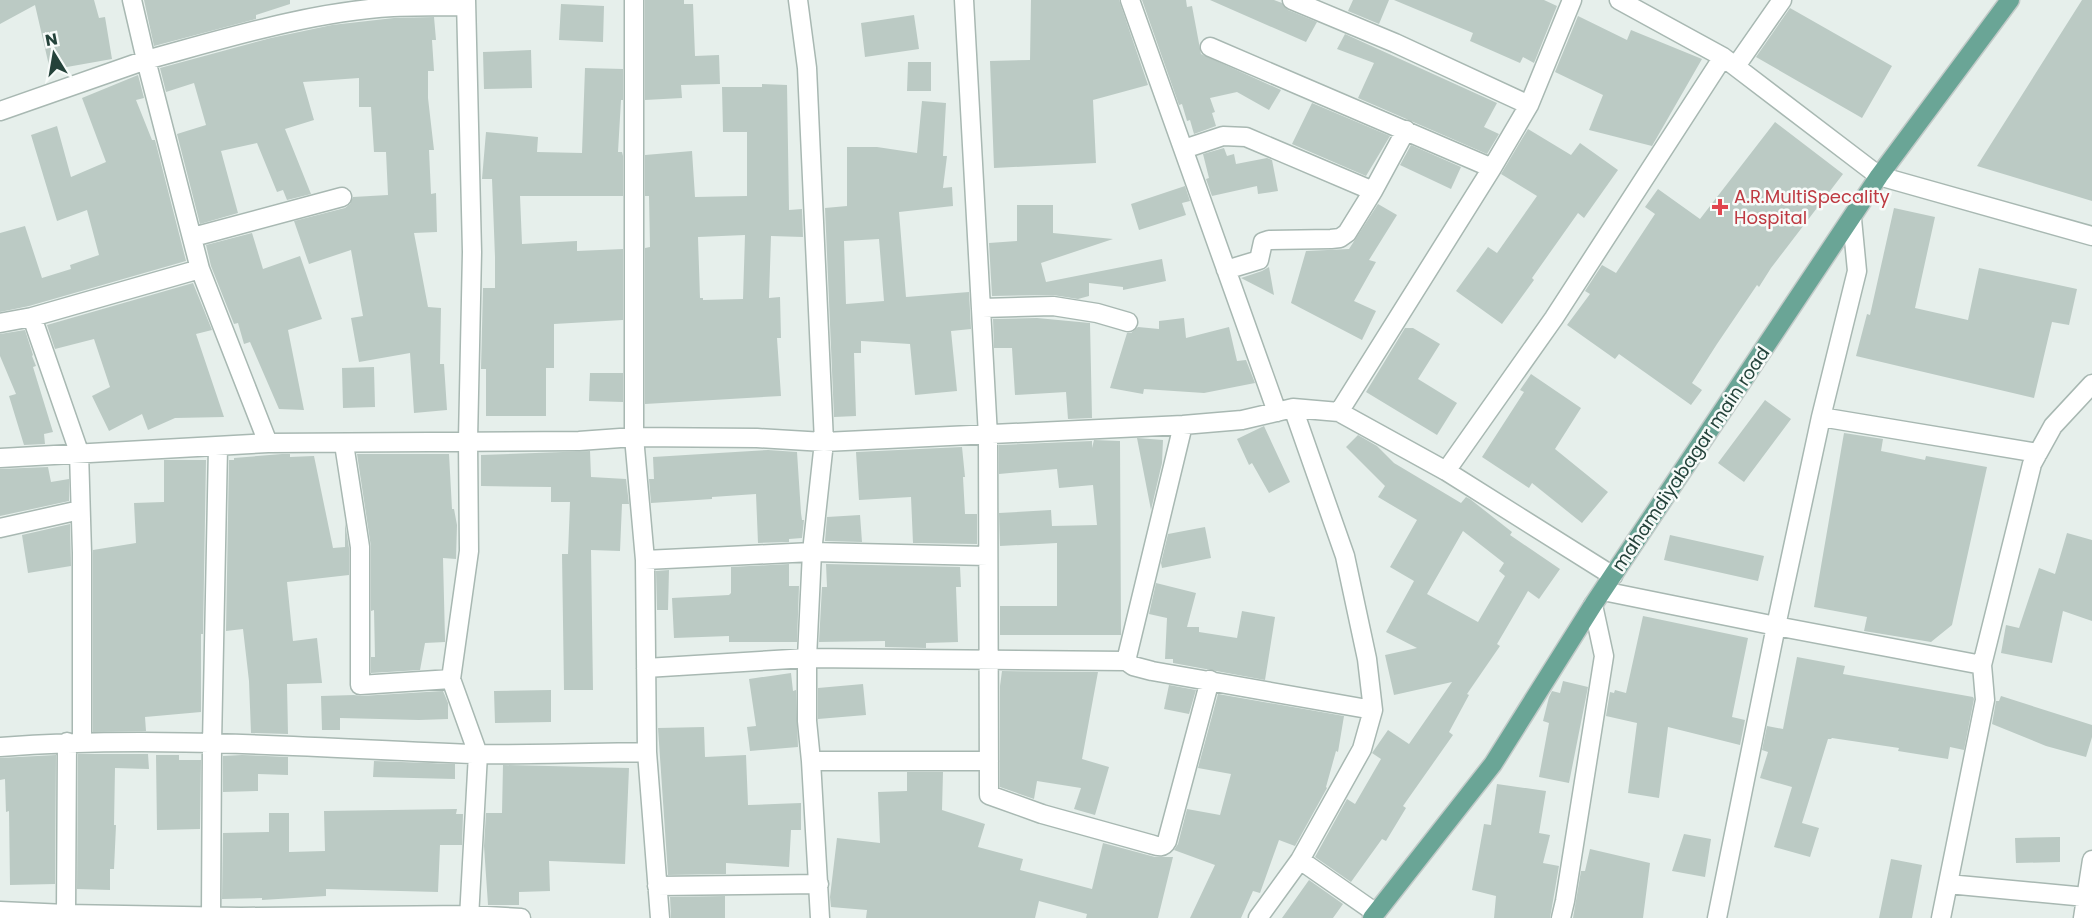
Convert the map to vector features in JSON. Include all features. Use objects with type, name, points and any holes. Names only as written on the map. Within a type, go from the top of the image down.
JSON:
[{"type":"main road","name":"mahamdiyabagar main road","points":[[1374,915],[1492,764],[1598,598],[1879,176],[2010,0]]},
{"type":"street","points":[[132,0],[200,268],[268,443]]},
{"type":"street","points":[[634,0],[634,437],[645,560],[647,752],[660,918]]},
{"type":"street","points":[[798,0],[807,68],[824,442],[813,552],[807,658],[807,721],[820,918]]},
{"type":"street","points":[[964,0],[988,436],[989,795],[1042,814],[1161,847],[1167,841],[1210,680]]},
{"type":"street","points":[[1130,0],[1226,270],[1345,556],[1367,659],[1373,710],[1362,749],[1300,860],[1258,918]]},
{"type":"street","points":[[1292,0],[1395,43],[1529,105]]},
{"type":"street","points":[[1339,412],[1529,105],[1572,0]]},
{"type":"street","points":[[1619,0],[1730,61],[1879,176],[2092,236]]},
{"type":"street","points":[[1446,471],[1730,61],[1782,0]]},
{"type":"street","points":[[0,111],[146,60],[244,34],[323,16],[392,7],[466,3],[472,252],[468,551],[452,679],[478,754],[469,917]]},
{"type":"street","points":[[1210,47],[1492,168]]},
{"type":"street","points":[[1226,270],[1255,263],[1261,256],[1263,242],[1269,240],[1340,238],[1347,233],[1406,130]]},
{"type":"street","points":[[1184,149],[1223,136],[1245,137],[1373,191]]},
{"type":"street","points":[[193,237],[342,197]]},
{"type":"street","points":[[1717,918],[1821,417],[1857,271],[1852,219]]},
{"type":"street","points":[[0,324],[32,317],[200,268]]},
{"type":"street","points":[[982,308],[1053,306],[1128,322]]},
{"type":"street","points":[[32,317],[79,452],[82,553],[66,914]]},
{"type":"street","points":[[1941,918],[1985,700],[1982,665],[2032,464],[2053,426],[2092,384]]},
{"type":"street","points":[[0,458],[268,443],[579,441],[634,437],[757,438],[824,442],[1183,425],[1242,420],[1285,410],[1339,412],[1446,471],[1613,576]]},
{"type":"street","points":[[1821,417],[2038,453]]},
{"type":"street","points":[[1126,661],[1183,425]]},
{"type":"street","points":[[345,444],[360,547],[360,685],[452,679]]},
{"type":"street","points":[[211,917],[218,447]]},
{"type":"street","points":[[0,528],[80,510]]},
{"type":"street","points":[[645,560],[813,552],[988,556]]},
{"type":"street","points":[[1561,918],[1604,656],[1598,598],[1776,626],[1982,665]]},
{"type":"street","points":[[646,668],[807,658],[1126,661],[1133,666],[1152,671],[1373,710]]},
{"type":"street","points":[[0,747],[74,742],[212,744],[478,754],[647,752]]},
{"type":"street","points":[[811,761],[989,761]]},
{"type":"street","points":[[1300,860],[1374,915]]},
{"type":"street","points":[[2083,918],[2092,860]]},
{"type":"street","points":[[657,886],[819,884]]},
{"type":"street","points":[[1948,884],[2086,897]]},
{"type":"street","points":[[0,910],[66,914],[211,917],[521,918]]},
{"type":"building","points":[[0,0],[94,0],[99,18],[105,17],[112,59],[50,70],[35,5],[0,24]]},
{"type":"building","points":[[144,0],[290,0],[290,4],[256,15],[256,19],[154,46]]},
{"type":"building","points":[[645,0],[684,0],[684,4],[693,4],[695,56],[719,55],[720,84],[681,85],[682,98],[645,100]]},
{"type":"building","points":[[1031,0],[1119,0],[1148,85],[1093,100],[1096,163],[994,168],[990,61],[1030,60]]},
{"type":"building","points":[[1142,0],[1186,0],[1187,7],[1192,6],[1201,54],[1281,90],[1269,110],[1237,92],[1210,98],[1215,112],[1212,113],[1216,126],[1194,134],[1182,104],[1179,105]]},
{"type":"building","points":[[1210,0],[1274,0],[1282,3],[1288,10],[1317,22],[1306,42]]},
{"type":"building","points":[[1353,0],[1389,0],[1379,24],[1348,11]]},
{"type":"building","points":[[1394,0],[1544,0],[1557,6],[1534,63],[1523,57],[1520,63],[1470,41],[1473,33]]},
{"type":"building","points":[[2082,0],[2092,0],[2092,201],[1977,166]]},
{"type":"building","points":[[561,4],[604,6],[603,42],[559,40]]},
{"type":"building","points":[[1790,8],[1892,66],[1862,118],[1756,57]]},
{"type":"building","points":[[914,15],[919,49],[865,57],[861,23]]},
{"type":"building","points":[[1578,16],[1627,40],[1631,30],[1702,59],[1652,146],[1589,130],[1603,95],[1555,72]]},
{"type":"building","points":[[434,17],[436,40],[432,40],[434,71],[428,71],[428,98],[434,150],[429,150],[431,194],[436,193],[437,232],[414,233],[428,307],[441,308],[440,364],[444,364],[447,410],[414,413],[410,353],[359,362],[351,318],[363,316],[351,250],[309,264],[294,221],[345,208],[353,197],[388,195],[386,152],[374,152],[371,107],[359,107],[359,78],[303,82],[314,120],[285,129],[311,194],[287,200],[283,190],[277,192],[257,143],[221,151],[238,213],[200,224],[177,134],[206,125],[194,83],[166,92],[160,68],[271,38],[332,25],[394,18]]},
{"type":"building","points":[[1345,34],[1497,103],[1484,127],[1499,134],[1487,154],[1358,98],[1374,63],[1337,49]]},
{"type":"building","points":[[531,50],[532,88],[484,89],[483,52]]},
{"type":"building","points":[[908,62],[931,62],[931,91],[907,91]]},
{"type":"building","points":[[585,68],[623,69],[623,100],[621,100],[618,152],[622,152],[623,156],[623,196],[520,196],[522,244],[577,241],[577,251],[623,249],[623,320],[554,324],[554,368],[546,368],[546,416],[486,416],[486,369],[481,369],[483,288],[495,288],[495,257],[492,179],[482,179],[486,132],[538,137],[537,152],[582,153]]},
{"type":"building","points":[[138,75],[144,98],[136,100],[152,140],[155,140],[186,261],[29,306],[0,312],[0,233],[25,226],[42,278],[71,269],[70,265],[99,255],[87,210],[57,221],[31,135],[57,126],[71,177],[106,162],[82,98]]},
{"type":"building","points":[[762,84],[787,85],[789,210],[802,209],[803,237],[771,236],[769,298],[780,297],[781,338],[777,338],[781,396],[645,404],[645,248],[650,247],[649,196],[645,196],[645,155],[692,151],[695,197],[747,196],[747,132],[723,132],[722,87],[762,87]],"holes":[[[745,235],[743,299],[703,300],[700,298],[698,237]]]},
{"type":"building","points":[[922,101],[946,103],[943,156],[947,156],[943,188],[952,187],[953,206],[899,212],[906,297],[969,292],[971,329],[951,331],[957,391],[915,395],[910,344],[861,341],[861,353],[854,353],[856,416],[834,417],[825,208],[847,206],[847,147],[877,147],[917,153]],"holes":[[[879,239],[884,301],[846,304],[844,241]]]},
{"type":"building","points":[[1312,103],[1390,136],[1366,176],[1292,144]]},
{"type":"building","points":[[1775,122],[1843,174],[1759,287],[1757,285],[1717,344],[1692,383],[1702,390],[1691,405],[1619,354],[1615,359],[1567,325],[1590,294],[1585,291],[1602,265],[1616,273],[1655,214],[1645,207],[1658,189],[1700,219]]},
{"type":"building","points":[[1528,129],[1571,155],[1580,143],[1618,170],[1584,218],[1578,213],[1502,324],[1456,291],[1488,247],[1497,253],[1537,196],[1501,174]]},
{"type":"building","points":[[1411,145],[1461,167],[1451,189],[1400,165]]},
{"type":"building","points":[[1224,148],[1227,156],[1234,154],[1236,164],[1267,158],[1272,160],[1278,191],[1258,194],[1257,186],[1212,196],[1206,179],[1209,178],[1203,154]]},
{"type":"building","points":[[1185,186],[1190,201],[1182,203],[1186,215],[1139,230],[1131,204]]},
{"type":"building","points":[[1378,204],[1397,215],[1369,260],[1376,262],[1354,301],[1376,311],[1362,340],[1291,303],[1306,251],[1349,249]]},
{"type":"building","points":[[1017,205],[1053,205],[1053,233],[1113,239],[1041,263],[1046,282],[1162,259],[1166,281],[1123,290],[1123,287],[1089,283],[1089,296],[1078,299],[1053,295],[992,296],[989,243],[1017,241]]},
{"type":"building","points":[[1894,208],[1935,217],[1915,308],[1968,320],[1979,268],[2077,289],[2069,325],[2052,322],[2034,398],[1856,356],[1867,314],[1870,315]]},
{"type":"building","points":[[252,233],[263,269],[300,256],[322,319],[288,330],[304,410],[279,409],[250,342],[244,344],[238,323],[234,324],[211,266],[206,245]]},
{"type":"building","points":[[1269,267],[1274,295],[1241,278],[1262,271]]},
{"type":"building","points":[[193,283],[212,330],[196,334],[224,417],[175,418],[148,430],[142,414],[109,431],[92,396],[110,387],[94,339],[55,349],[47,325]]},
{"type":"building","points":[[1037,318],[1090,323],[1092,418],[1068,419],[1066,392],[1015,395],[1012,348],[994,348],[993,319]]},
{"type":"building","points":[[1184,318],[1186,338],[1229,327],[1237,361],[1246,360],[1255,383],[1204,393],[1144,389],[1143,394],[1110,388],[1127,333],[1131,333],[1138,327],[1159,329],[1159,321]]},
{"type":"building","points":[[1405,328],[1413,328],[1440,344],[1418,379],[1457,403],[1437,435],[1366,392]]},
{"type":"building","points":[[25,330],[36,366],[33,367],[53,432],[44,434],[45,444],[24,445],[9,396],[16,394],[0,356],[0,334]]},
{"type":"building","points":[[374,367],[375,407],[343,408],[342,368]]},
{"type":"building","points":[[590,373],[623,373],[623,402],[589,401]]},
{"type":"building","points":[[1531,374],[1581,408],[1555,449],[1608,492],[1582,523],[1532,483],[1529,488],[1482,457],[1524,392],[1520,390]]},
{"type":"building","points":[[1765,400],[1791,419],[1744,482],[1718,463]]},
{"type":"building","points":[[1264,426],[1290,482],[1269,493],[1252,463],[1249,465],[1237,439]]},
{"type":"building","points":[[1844,433],[1883,439],[1881,451],[1925,460],[1926,456],[1987,467],[1952,625],[1931,642],[1864,631],[1867,617],[1814,607]]},
{"type":"building","points":[[1358,435],[1377,446],[1394,463],[1461,503],[1466,497],[1470,499],[1512,532],[1510,535],[1560,569],[1539,599],[1528,591],[1497,644],[1500,646],[1467,694],[1469,695],[1449,732],[1453,735],[1403,806],[1406,808],[1386,841],[1382,839],[1351,882],[1315,857],[1347,799],[1355,804],[1381,759],[1372,753],[1388,730],[1409,744],[1452,682],[1394,695],[1385,655],[1417,648],[1386,632],[1414,581],[1390,567],[1417,520],[1378,497],[1385,486],[1346,447]],"holes":[[[1463,531],[1504,563],[1499,571],[1505,576],[1478,622],[1427,594]]]},
{"type":"building","points":[[1137,438],[1163,440],[1162,463],[1151,510]]},
{"type":"building","points":[[1094,440],[1120,441],[1121,635],[1000,635],[1000,606],[1057,606],[1057,543],[1000,546],[999,513],[1051,510],[1052,526],[1097,525],[1093,485],[1059,488],[1057,469],[999,474],[999,445],[1092,441],[1092,448]]},
{"type":"building","points":[[962,447],[965,514],[977,514],[977,544],[913,543],[911,497],[859,500],[856,452]]},
{"type":"building","points":[[768,450],[797,452],[801,513],[802,520],[804,520],[802,538],[789,539],[789,542],[758,543],[756,494],[651,503],[649,479],[654,479],[653,457]]},
{"type":"building","points":[[590,451],[591,477],[626,479],[629,504],[622,504],[620,551],[591,550],[593,690],[564,690],[562,554],[568,554],[570,502],[551,502],[551,487],[481,486],[481,455]]},
{"type":"building","points":[[290,454],[290,457],[314,456],[333,548],[345,547],[345,522],[349,548],[349,575],[287,582],[293,641],[317,638],[322,683],[287,684],[288,734],[251,733],[249,681],[243,629],[226,631],[229,460]]},
{"type":"building","points":[[357,454],[449,454],[452,509],[454,509],[457,525],[456,559],[443,558],[445,642],[425,643],[420,670],[371,673],[371,657],[375,657],[374,610],[371,611],[371,547]]},
{"type":"building","points":[[164,460],[206,460],[201,712],[145,717],[146,731],[93,732],[93,550],[136,543],[134,503],[164,502]]},
{"type":"building","points":[[48,467],[51,482],[69,479],[69,501],[0,516],[0,469]]},
{"type":"building","points":[[860,515],[862,542],[825,541],[827,517]]},
{"type":"building","points":[[70,524],[71,566],[28,573],[22,535]]},
{"type":"building","points":[[1205,527],[1211,558],[1162,568],[1161,563],[1168,534]]},
{"type":"building","points":[[2067,533],[2092,540],[2092,621],[2063,611],[2052,663],[2001,653],[2006,625],[2019,628],[2039,568],[2055,574]]},
{"type":"building","points":[[1670,535],[1764,556],[1758,581],[1664,560]]},
{"type":"building","points":[[789,564],[789,586],[799,586],[797,642],[729,642],[729,636],[674,638],[672,598],[729,595],[731,593],[731,567]]},
{"type":"building","points":[[826,564],[960,567],[961,587],[956,587],[958,642],[926,643],[926,648],[885,647],[885,641],[819,642],[822,587],[827,587]]},
{"type":"building","points":[[669,570],[668,610],[657,610],[656,571]]},
{"type":"building","points":[[1156,583],[1196,593],[1187,627],[1199,627],[1199,632],[1237,638],[1242,611],[1275,617],[1265,680],[1173,663],[1173,659],[1165,659],[1167,618],[1149,614]]},
{"type":"building","points":[[1643,616],[1748,638],[1732,717],[1745,720],[1740,745],[1668,727],[1659,798],[1628,793],[1637,723],[1606,716],[1610,692],[1614,693],[1615,690],[1626,693]]},
{"type":"building","points":[[1797,657],[1845,666],[1843,674],[1974,699],[1964,750],[1950,747],[1948,759],[1898,751],[1899,748],[1828,739],[1802,823],[1819,828],[1810,857],[1774,847],[1792,787],[1760,778],[1768,752],[1762,750],[1767,726],[1783,729]]},
{"type":"building","points":[[1002,671],[1098,672],[1082,759],[1109,767],[1095,815],[1074,809],[1081,788],[1037,781],[1034,799],[1000,787]]},
{"type":"building","points":[[791,673],[793,691],[796,690],[798,747],[750,751],[747,727],[756,726],[749,679]]},
{"type":"building","points":[[1563,681],[1588,687],[1569,783],[1539,777],[1549,723],[1543,721],[1549,697],[1552,691],[1560,693]]},
{"type":"building","points":[[863,684],[866,715],[818,719],[818,688]]},
{"type":"building","points":[[1169,685],[1196,690],[1189,714],[1164,709]]},
{"type":"building","points":[[551,690],[551,722],[495,723],[494,691]]},
{"type":"building","points":[[443,691],[448,703],[448,719],[340,718],[340,730],[322,730],[321,696]]},
{"type":"building","points":[[1218,694],[1344,716],[1338,752],[1336,751],[1327,788],[1295,846],[1279,840],[1260,893],[1253,891],[1241,918],[1190,918],[1215,865],[1174,850],[1178,844],[1187,809],[1220,815],[1231,774],[1198,768]]},
{"type":"building","points":[[2001,696],[2092,725],[2092,737],[2086,757],[2046,746],[1992,724],[1996,701],[1999,701]]},
{"type":"building","points":[[704,727],[705,757],[746,755],[748,805],[801,803],[801,830],[791,830],[789,867],[726,863],[726,874],[668,875],[658,728]]},
{"type":"building","points":[[78,754],[148,754],[149,769],[115,768],[114,825],[116,825],[114,869],[110,869],[110,890],[77,889]]},
{"type":"building","points":[[56,755],[55,884],[10,885],[9,811],[6,812],[5,779],[0,780],[0,758]]},
{"type":"building","points":[[156,755],[179,755],[179,760],[201,760],[200,829],[157,830]]},
{"type":"building","points":[[223,756],[288,757],[288,775],[258,774],[258,791],[223,792]]},
{"type":"building","points":[[374,761],[455,764],[455,779],[373,777]]},
{"type":"building","points":[[503,765],[629,768],[625,864],[549,861],[550,891],[519,892],[519,905],[488,905],[484,846],[486,813],[502,813]]},
{"type":"building","points":[[907,772],[943,772],[942,810],[985,824],[978,847],[1023,859],[1020,870],[1092,889],[1103,843],[1155,857],[1173,857],[1158,918],[1086,918],[1087,914],[1039,901],[1035,918],[866,918],[867,910],[831,907],[830,897],[837,838],[880,843],[878,792],[907,791]]},
{"type":"building","points":[[1497,784],[1546,791],[1539,833],[1550,835],[1543,863],[1559,866],[1550,918],[1494,918],[1496,896],[1472,890],[1484,824],[1491,825]]},
{"type":"building","points":[[457,809],[456,814],[463,814],[462,845],[440,845],[438,892],[326,889],[326,896],[262,900],[262,898],[222,899],[223,833],[269,832],[269,813],[289,813],[289,852],[325,851],[324,811]]},
{"type":"building","points":[[1684,834],[1711,839],[1705,877],[1672,871]]},
{"type":"building","points":[[2060,837],[2060,862],[2016,863],[2015,838]]},
{"type":"building","points":[[1590,849],[1650,863],[1643,918],[1573,918],[1581,871],[1585,871]]},
{"type":"building","points":[[1891,859],[1922,865],[1912,918],[1879,918]]},
{"type":"building","points":[[1309,880],[1343,904],[1333,918],[1282,918]]},
{"type":"building","points":[[725,896],[725,918],[671,918],[670,897]]},
{"type":"place","name":"A.R.MultiSpecality Hospital","points":[[1720,207]]}]
